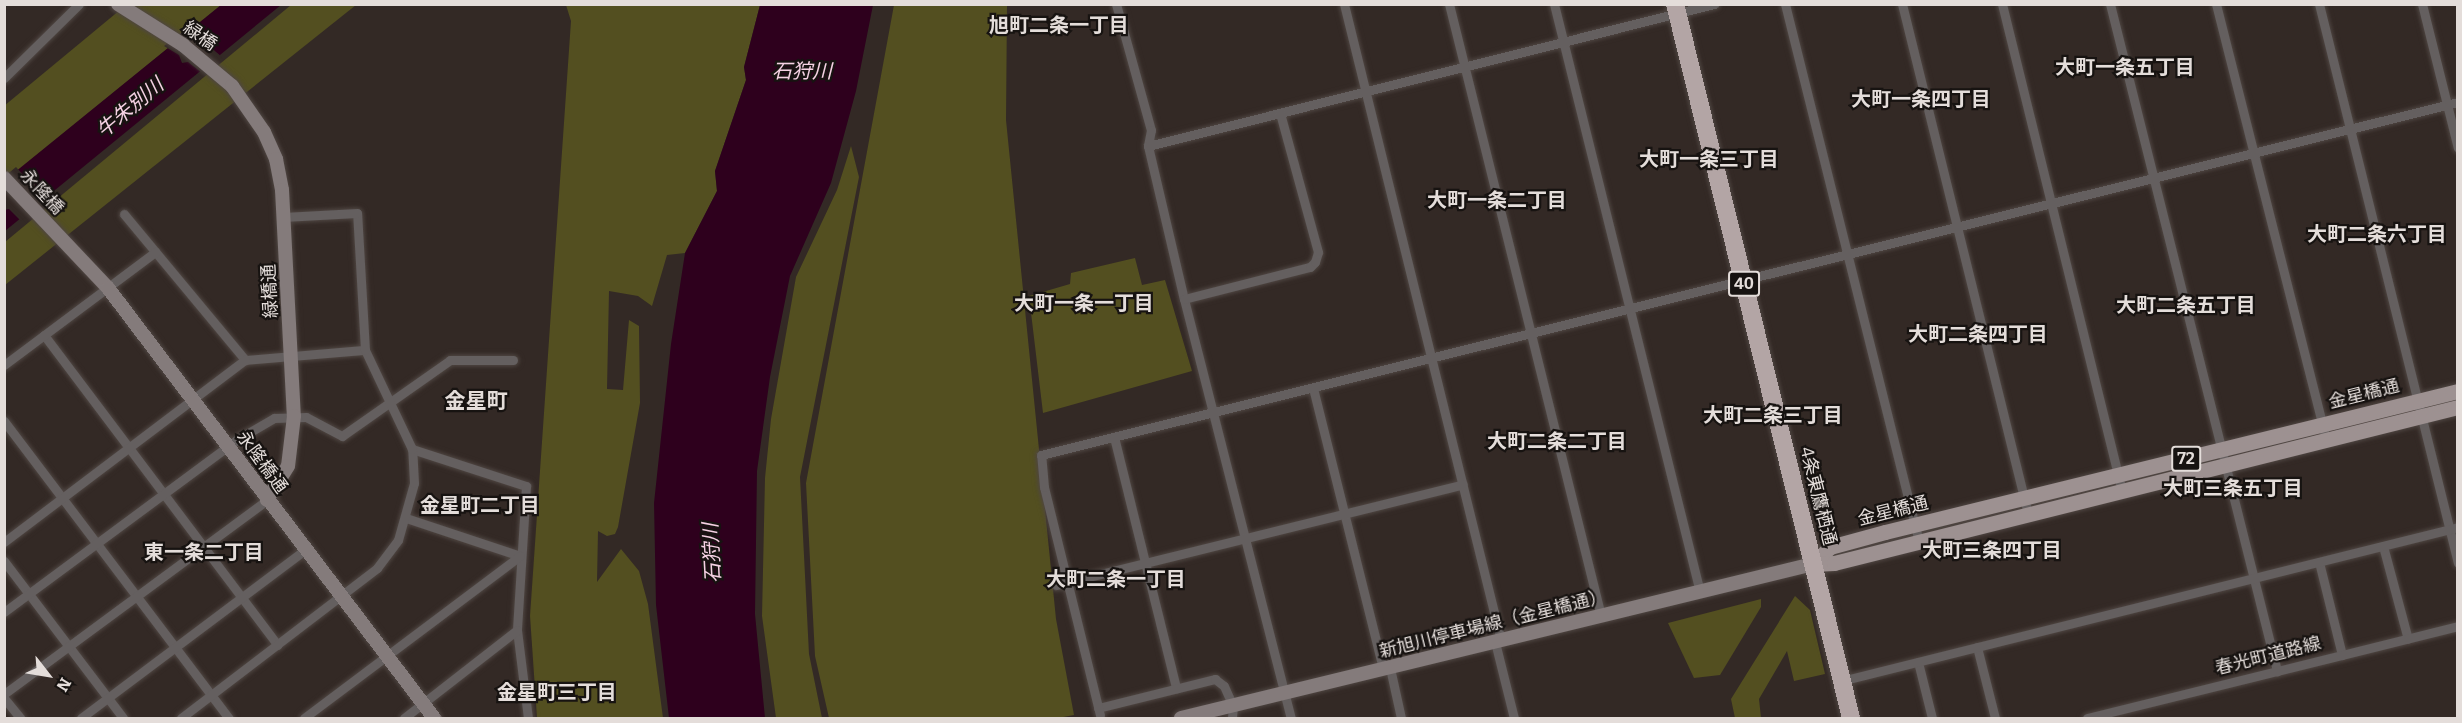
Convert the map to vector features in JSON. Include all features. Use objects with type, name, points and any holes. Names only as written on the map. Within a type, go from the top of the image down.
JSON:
[{"type":"highway","name":"4条東鷹栖通","points":[[1676,9],[1851,718]]},
{"type":"main road","name":"金星橋通","points":[[1814,564],[1834,563],[1919,542],[2027,507],[2420,408],[2457,392]]},
{"type":"main road","name":"金星橋通","points":[[2420,408],[2457,407]]},
{"type":"main road","name":"金星橋通","points":[[1814,564],[1830,547],[1915,525],[2027,507]]},
{"type":"street","points":[[4,78],[79,4]]},
{"type":"street","points":[[118,4],[139,13]]},
{"type":"street","points":[[1116,4],[1151,130],[1148,147],[1184,299],[1215,412],[1291,718]]},
{"type":"street","points":[[1344,4],[1463,484],[1514,718]]},
{"type":"street","points":[[1449,4],[1600,616]]},
{"type":"street","points":[[1554,4],[1700,592]]},
{"type":"street","points":[[1148,147],[1365,89],[1564,41],[1676,9],[1714,4]]},
{"type":"street","points":[[1785,4],[1919,542]]},
{"type":"street","points":[[1902,4],[2027,507]]},
{"type":"street","points":[[2002,4],[2121,484]]},
{"type":"street","points":[[2110,4],[2277,671]]},
{"type":"street","points":[[2216,4],[2324,432]]},
{"type":"street","points":[[2319,4],[2420,408],[2454,528],[2457,562]]},
{"type":"street","points":[[2422,4],[2457,148]]},
{"type":"street","name":"緑橋","points":[[139,13],[208,63],[232,86]]},
{"type":"street","name":"緑橋通","points":[[232,86],[264,132],[276,159],[283,217],[294,416],[288,466],[267,500]]},
{"type":"street","points":[[1232,712],[1224,687],[1215,679],[1099,711],[1070,583],[1044,487],[1041,455],[2457,102]]},
{"type":"street","points":[[1184,299],[1310,267],[1315,262],[1318,252],[1280,113]]},
{"type":"street","name":"永隆橋","points":[[4,178],[54,231]]},
{"type":"street","points":[[182,718],[342,597],[389,554],[406,518],[414,483],[412,449],[365,350],[357,213],[283,217]]},
{"type":"street","points":[[124,214],[245,360]]},
{"type":"street","name":"永隆橋通","points":[[54,231],[108,288],[434,718]]},
{"type":"street","points":[[4,365],[155,252]]},
{"type":"street","points":[[44,335],[278,645]]},
{"type":"street","points":[[4,542],[245,360],[365,350]]},
{"type":"street","points":[[4,612],[228,446],[273,418],[306,417],[342,436],[450,360],[513,360]]},
{"type":"street","points":[[1313,388],[1401,718]]},
{"type":"street","points":[[4,421],[229,718]]},
{"type":"street","points":[[1114,437],[1176,688]]},
{"type":"street","points":[[412,449],[526,486],[517,630],[528,718]]},
{"type":"street","points":[[1056,585],[1463,484]]},
{"type":"street","points":[[20,718],[4,696],[69,644],[202,545],[267,500]]},
{"type":"street","points":[[406,518],[520,556]]},
{"type":"street","points":[[1841,681],[2454,528]]},
{"type":"street","points":[[2383,546],[2408,639]]},
{"type":"street","points":[[81,718],[305,550]]},
{"type":"street","points":[[304,718],[520,556]]},
{"type":"street","points":[[4,561],[123,718]]},
{"type":"street","points":[[2319,562],[2342,655]]},
{"type":"street","name":"新旭川停車場線（金星橋通）","points":[[1182,718],[1232,712],[1284,693],[1814,564]]},
{"type":"street","name":"春光町道路線","points":[[2087,718],[2457,626]]},
{"type":"street","points":[[404,718],[517,630]]},
{"type":"street","points":[[1977,647],[1995,718]]},
{"type":"street","points":[[1918,662],[1932,718]]},
{"type":"shaded area","points":[[126,5],[221,5],[5,181],[4,106]]},
{"type":"shaded area","points":[[291,5],[356,5],[5,285],[5,242]]},
{"type":"shaded area","points":[[566,5],[760,5],[744,67],[746,80],[715,171],[717,191],[685,253],[667,255],[652,306],[638,296],[609,291],[607,389],[623,390],[629,320],[639,326],[640,403],[618,527],[615,534],[607,536],[598,531],[597,582],[621,549],[639,571],[648,604],[663,718],[537,718],[530,616],[571,21]]},
{"type":"shaded area","points":[[894,5],[1007,5],[1006,120],[1056,619],[1074,715],[1058,718],[829,718],[815,656],[806,483]]},
{"type":"shaded area","points":[[851,146],[859,177],[800,477],[809,654],[822,718],[776,718],[762,616],[765,478],[771,419],[796,277],[837,190]]},
{"type":"shaded area","points":[[1135,258],[1142,285],[1165,280],[1192,371],[1043,413],[1029,296],[1070,284],[1071,273]]},
{"type":"shaded area","points":[[1795,596],[1810,610],[1825,674],[1794,681],[1787,651],[1759,699],[1761,718],[1735,718],[1731,699]]},
{"type":"shaded area","points":[[1761,599],[1761,607],[1720,675],[1694,678],[1668,623]]},
{"type":"water","name":"牛朱別川","points":[[221,5],[281,5],[5,231],[4,181]]},
{"type":"water","name":"石狩川","points":[[760,5],[873,5],[856,91],[831,183],[790,276],[770,377],[757,471],[755,614],[765,718],[669,718],[656,605],[654,503],[671,344],[685,253],[717,191],[715,171],[746,80],[744,67]]},
{"type":"pier","points":[[185,30],[200,40],[206,38],[209,46],[222,57],[202,73],[188,62],[182,63],[179,55],[164,46]]},
{"type":"pier","points":[[16,167],[27,179],[35,179],[35,187],[47,199],[21,221],[9,209],[4,210],[4,177]]},
{"type":"district","name":"旭町二条一丁目","points":[[1059,25]]},
{"type":"district","name":"大町一条五丁目","points":[[2125,67]]},
{"type":"district","name":"大町一条四丁目","points":[[1921,99]]},
{"type":"district","name":"大町一条三丁目","points":[[1709,159]]},
{"type":"district","name":"大町一条二丁目","points":[[1497,200]]},
{"type":"district","name":"大町二条六丁目","points":[[2377,234]]},
{"type":"district","name":"大町一条一丁目","points":[[1084,303]]},
{"type":"district","name":"大町二条五丁目","points":[[2186,305]]},
{"type":"district","name":"大町二条四丁目","points":[[1978,334]]},
{"type":"district","name":"金星町","points":[[476,401]]},
{"type":"district","name":"大町二条三丁目","points":[[1773,415]]},
{"type":"district","name":"大町二条二丁目","points":[[1557,441]]},
{"type":"district","name":"大町三条五丁目","points":[[2233,488]]},
{"type":"district","name":"金星町二丁目","points":[[480,505]]},
{"type":"district","name":"大町三条四丁目","points":[[1992,550]]},
{"type":"district","name":"東一条二丁目","points":[[204,552]]},
{"type":"district","name":"大町二条一丁目","points":[[1116,579]]},
{"type":"district","name":"金星町三丁目","points":[[557,692]]}]
